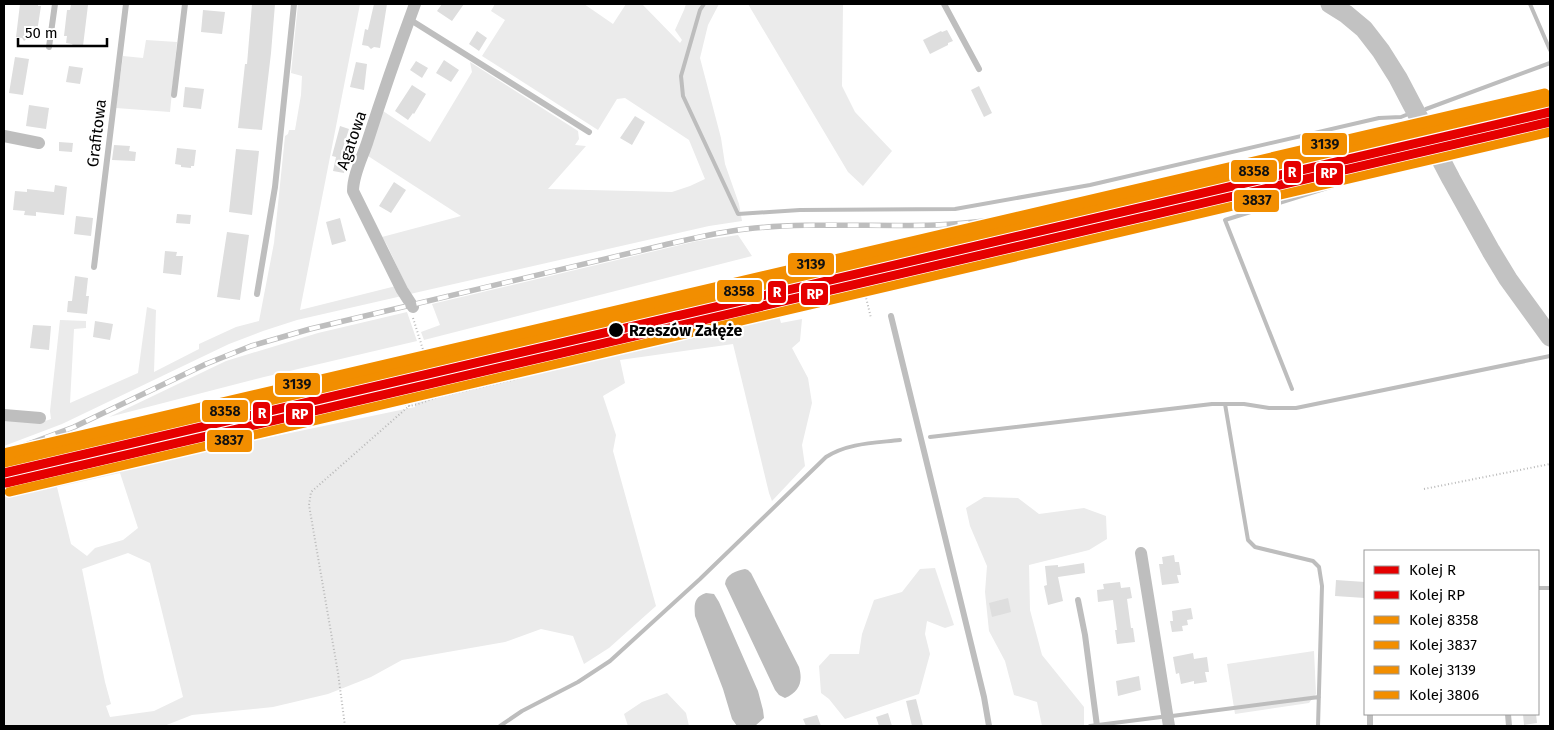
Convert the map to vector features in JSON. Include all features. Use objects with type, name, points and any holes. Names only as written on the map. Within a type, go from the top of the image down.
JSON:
[{"type":"street","name":"Agatowa","points":[[414,307],[402,290],[353,191],[353,182],[415,4]]},
{"type":"street","points":[[1330,4],[1364,29],[1381,51],[1398,78],[1468,210],[1504,272],[1550,337]]},
{"type":"street","points":[[4,136],[39,143]]},
{"type":"street","points":[[4,415],[40,418]]},
{"type":"street","points":[[1140,553],[1169,726]]},
{"type":"lane","points":[[49,48],[55,4]]},
{"type":"lane","name":"Grafitowa","points":[[94,267],[126,4]]},
{"type":"lane","points":[[174,95],[185,4]]},
{"type":"lane","points":[[257,294],[275,188],[294,4]]},
{"type":"lane","points":[[944,4],[979,70]]},
{"type":"lane","points":[[409,19],[589,132]]},
{"type":"lane","points":[[891,316],[984,697],[989,726]]},
{"type":"lane","points":[[1078,600],[1085,635],[1097,726]]},
{"type":"path","points":[[4,487],[363,399],[390,398],[409,406],[512,380],[570,361],[653,341],[700,337],[733,322],[803,305],[822,303],[846,291],[944,262],[1087,233],[1436,150]]},
{"type":"path","points":[[345,726],[338,673],[309,505],[311,492],[409,406],[413,400],[412,393],[431,388],[431,384],[442,379],[808,292],[862,281],[872,318]]},
{"type":"path","points":[[414,307],[410,311],[425,356]]},
{"type":"path","points":[[434,383],[434,379],[430,380],[427,360],[422,361],[422,357],[430,355],[436,357],[458,352]]},
{"type":"path","points":[[1424,489],[1550,464]]},
{"type":"shaded area","points":[[298,4],[360,4],[300,310],[396,286],[402,296],[297,320],[263,331],[229,344],[62,424],[4,446],[4,419],[34,422],[51,419],[50,411],[60,320],[86,321],[86,328],[74,329],[70,403],[138,373],[147,307],[156,310],[154,372],[199,349],[199,344],[236,327],[259,321],[274,243],[285,136],[289,130],[295,130],[301,95],[302,76],[291,73]]},
{"type":"shaded area","points":[[495,4],[584,4],[613,24],[626,4],[642,4],[680,43],[682,40],[675,30],[686,4],[719,4],[708,25],[700,58],[721,138],[725,164],[739,204],[742,221],[709,226],[410,294],[382,237],[461,216],[368,156],[383,111],[430,142],[472,72],[470,62],[578,131],[579,139],[575,145],[586,146],[548,189],[672,192],[705,179],[689,140],[625,98],[617,99],[598,130],[482,56],[505,20],[491,11]]},
{"type":"shaded area","points":[[748,4],[843,4],[842,86],[855,112],[892,151],[863,186],[848,172]]},
{"type":"shaded area","points":[[146,40],[177,42],[170,112],[116,108],[123,56],[143,58]]},
{"type":"shaded area","points":[[738,235],[752,256],[424,340],[421,332],[440,325],[432,304],[697,241]]},
{"type":"shaded area","points":[[775,302],[781,323],[802,319],[800,341],[792,348],[808,378],[812,403],[802,445],[805,466],[772,501],[733,344],[620,360],[625,383],[603,396],[616,435],[613,451],[656,606],[609,648],[584,664],[573,636],[541,629],[505,642],[402,660],[371,677],[328,694],[273,707],[192,715],[164,726],[4,726],[4,495],[166,458],[174,459],[415,407],[414,394],[433,389],[459,376],[521,361],[523,366],[538,363],[537,358],[694,321],[695,325],[709,322],[708,318]],"holes":[[[120,473],[138,528],[123,540],[95,548],[87,556],[71,544],[57,487]],[[128,553],[150,563],[183,697],[154,711],[110,717],[106,706],[111,704],[82,569]]]},
{"type":"shaded area","points":[[407,312],[417,341],[264,377],[109,417],[226,361],[318,333]]},
{"type":"shaded area","points":[[984,497],[1018,498],[1039,514],[1084,508],[1106,516],[1107,539],[1089,550],[1029,565],[1030,610],[1042,655],[1084,707],[1084,726],[1042,726],[1037,702],[1014,695],[1005,661],[989,631],[985,592],[987,566],[970,526],[966,508]]},
{"type":"shaded area","points":[[935,568],[954,625],[945,628],[927,621],[925,634],[930,654],[919,694],[845,719],[829,699],[821,693],[819,666],[830,654],[859,654],[862,634],[874,600],[902,592],[920,569]]},
{"type":"shaded area","points":[[745,569],[751,573],[799,667],[801,677],[799,686],[794,693],[785,698],[775,690],[725,584],[729,575]]},
{"type":"shaded area","points":[[706,593],[714,594],[719,602],[758,691],[764,718],[755,726],[737,726],[732,719],[723,689],[695,616],[697,599]]},
{"type":"shaded area","points":[[1314,651],[1316,694],[1309,703],[1235,714],[1227,664]]},
{"type":"shaded area","points":[[667,693],[686,713],[689,726],[628,726],[624,714],[642,702]]},
{"type":"building","points":[[20,4],[38,4],[38,6],[41,6],[34,39],[28,38],[24,41],[22,38],[16,37]]},
{"type":"building","points":[[71,4],[88,5],[83,46],[77,45],[74,47],[72,44],[66,43],[67,36],[64,36],[67,10],[70,10]]},
{"type":"building","points":[[252,4],[275,4],[262,130],[238,128],[245,64],[247,64]]},
{"type":"building","points":[[374,4],[387,4],[380,48],[374,47],[371,49],[368,46],[362,45],[365,29],[368,30]]},
{"type":"building","points":[[442,4],[464,4],[452,21],[437,11]]},
{"type":"building","points":[[203,10],[225,12],[222,34],[201,32]]},
{"type":"building","points":[[947,30],[953,41],[930,54],[923,40]]},
{"type":"building","points":[[477,31],[487,38],[479,51],[469,44]]},
{"type":"building","points":[[15,57],[29,59],[23,95],[9,93]]},
{"type":"building","points":[[444,60],[459,70],[451,82],[436,73]]},
{"type":"building","points":[[416,61],[428,68],[422,78],[410,70]]},
{"type":"building","points":[[356,62],[367,64],[364,90],[350,87]]},
{"type":"building","points":[[69,66],[83,68],[80,84],[66,82]]},
{"type":"building","points":[[412,85],[426,94],[414,114],[408,120],[395,111]]},
{"type":"building","points":[[979,86],[992,113],[984,117],[971,90]]},
{"type":"building","points":[[185,87],[204,89],[201,109],[183,107]]},
{"type":"building","points":[[29,105],[49,108],[46,129],[26,126]]},
{"type":"building","points":[[635,116],[645,122],[632,145],[620,138]]},
{"type":"building","points":[[340,126],[349,129],[342,151],[348,152],[344,173],[333,171],[336,157],[332,156]]},
{"type":"building","points":[[59,142],[73,143],[72,152],[59,151]]},
{"type":"building","points":[[114,145],[130,146],[129,151],[136,152],[135,161],[112,160]]},
{"type":"building","points":[[177,148],[196,150],[194,166],[191,166],[191,168],[181,167],[181,165],[175,164]]},
{"type":"building","points":[[236,149],[259,151],[252,215],[229,212]]},
{"type":"building","points":[[394,182],[406,190],[391,213],[379,206]]},
{"type":"building","points":[[55,185],[67,187],[64,215],[36,212],[36,216],[24,215],[25,211],[13,210],[15,191],[27,192],[27,189],[54,192]]},
{"type":"building","points":[[177,214],[191,215],[190,224],[176,223]]},
{"type":"building","points":[[76,216],[93,218],[91,236],[74,234]]},
{"type":"building","points":[[340,218],[346,241],[332,245],[326,222]]},
{"type":"building","points":[[227,232],[249,235],[240,300],[217,297]]},
{"type":"building","points":[[165,251],[177,252],[176,256],[183,256],[181,275],[163,273]]},
{"type":"building","points":[[75,276],[88,278],[87,314],[67,312],[68,301],[72,301]]},
{"type":"building","points":[[95,321],[113,324],[110,340],[93,337]]},
{"type":"building","points":[[33,325],[51,326],[49,350],[30,348]]},
{"type":"building","points":[[1174,555],[1175,562],[1179,562],[1181,575],[1177,575],[1179,583],[1162,585],[1159,564],[1163,564],[1162,557]]},
{"type":"building","points":[[1084,563],[1085,573],[1058,577],[1063,601],[1048,605],[1044,586],[1047,585],[1045,566],[1058,565],[1058,567]]},
{"type":"building","points":[[1336,580],[1364,582],[1364,598],[1335,596]]},
{"type":"building","points":[[1120,582],[1121,588],[1130,587],[1132,598],[1127,599],[1135,642],[1117,644],[1113,600],[1098,602],[1097,590],[1104,589],[1103,584]]},
{"type":"building","points":[[1008,598],[1011,612],[992,617],[989,603]]},
{"type":"building","points":[[1191,608],[1193,619],[1187,620],[1188,625],[1182,626],[1183,631],[1172,632],[1170,621],[1173,621],[1172,611]]},
{"type":"building","points":[[1193,653],[1194,659],[1207,657],[1209,672],[1205,672],[1207,682],[1194,684],[1194,681],[1181,684],[1179,673],[1176,674],[1173,657]]},
{"type":"building","points":[[1139,676],[1141,690],[1118,696],[1116,681]]},
{"type":"building","points":[[916,699],[923,726],[912,726],[906,701]]},
{"type":"building","points":[[888,713],[892,726],[879,726],[876,717]]},
{"type":"building","points":[[817,715],[821,726],[806,726],[803,719]]},
{"type":"building","points":[[1523,715],[1536,715],[1537,723],[1524,725]]},
{"type":"waterway","points":[[704,4],[700,10],[681,76],[683,96],[738,214],[800,210],[955,209],[1090,185],[1379,118],[1406,115]]},
{"type":"waterway","points":[[1530,4],[1550,50]]},
{"type":"waterway","points":[[1426,109],[1550,63]]},
{"type":"waterway","points":[[1442,152],[1550,127]]},
{"type":"waterway","points":[[1292,389],[1225,220],[1433,155]]},
{"type":"waterway","points":[[930,437],[1212,404],[1244,404],[1269,408],[1296,408],[1550,356]]},
{"type":"waterway","points":[[1225,404],[1248,540],[1255,547],[1313,561],[1319,567],[1322,586],[1318,726]]},
{"type":"waterway","points":[[500,726],[522,711],[578,682],[610,661],[700,579],[826,457],[852,446],[900,440]]},
{"type":"waterway","points":[[1539,588],[1550,588]]},
{"type":"waterway","points":[[1172,716],[1319,697]]},
{"type":"waterway","points":[[1090,726],[1161,717]]},
{"type":"railway","points":[[4,453],[74,427],[206,364],[251,346],[310,329],[664,245],[725,232],[770,227],[936,225],[970,223],[1019,216],[1550,94]]},
{"type":"rail line","name":"3139","points":[[4,453],[1545,93]]},
{"type":"rail line","name":"3806","points":[[4,455],[1548,95]]},
{"type":"rail line","name":"8358","points":[[4,463],[1548,102]]},
{"type":"rail line","name":"R","points":[[4,473],[1550,112]]},
{"type":"rail line","name":"RP","points":[[6,483],[1550,122]]},
{"type":"rail line","name":"3837","points":[[9,492],[1550,132]]},
{"type":"place","name":"Rzeszów Załęże","points":[[616,330]]}]
